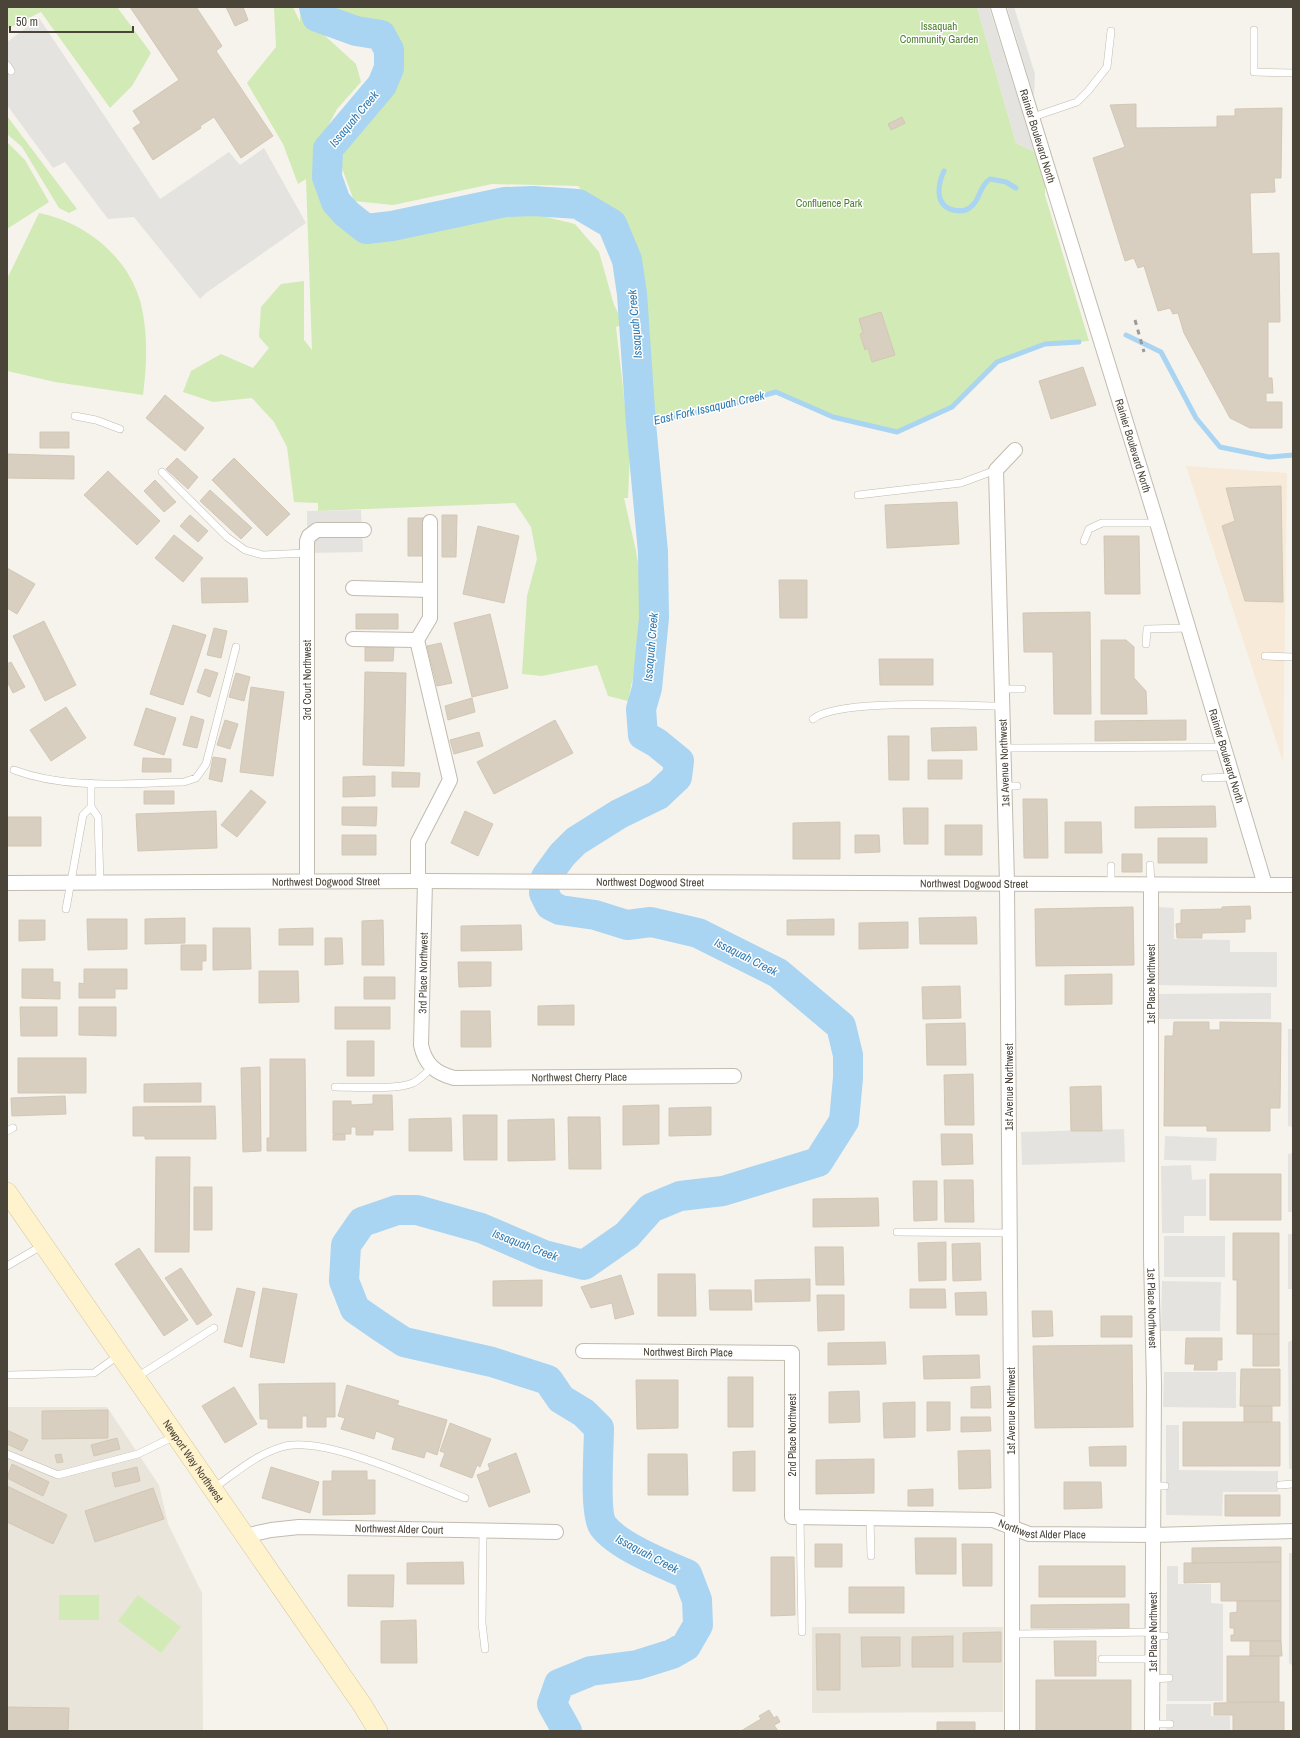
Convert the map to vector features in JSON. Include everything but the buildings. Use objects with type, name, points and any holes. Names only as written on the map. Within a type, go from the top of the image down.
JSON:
[{"type":"street","name":"Rainier Boulevard North","points":[[998,7],[1092,317],[1189,628],[1265,885]]},
{"type":"street","points":[[996,470],[1015,450]]},
{"type":"street","name":"1st Avenue Northwest","points":[[996,470],[1003,748],[1011,786],[1007,883],[1012,1527],[1012,1731]]},
{"type":"street","points":[[353,639],[417,640],[430,618],[430,522]]},
{"type":"street","name":"3rd Court Northwest","points":[[307,881],[307,541],[309,536],[317,530],[364,530]]},
{"type":"street","points":[[353,588],[430,590]]},
{"type":"street","name":"3rd Place Northwest","points":[[417,640],[450,780],[418,842],[422,881],[421,1045],[423,1055],[430,1065]]},
{"type":"street","name":"Northwest Dogwood Street","points":[[7,883],[519,881],[1293,885]]},
{"type":"street","name":"1st Place Northwest","points":[[1151,884],[1159,1486],[1154,1535],[1157,1634],[1153,1659],[1152,1727]]},
{"type":"street","name":"Northwest Cherry Place","points":[[430,1065],[443,1075],[454,1078],[734,1076]]},
{"type":"street","name":"Newport Way Northwest","points":[[7,1192],[363,1706],[378,1731]]},
{"type":"street","name":"Northwest Birch Place","points":[[583,1351],[792,1353]]},
{"type":"street","name":"2nd Place Northwest","points":[[792,1353],[796,1517]]},
{"type":"street","name":"Northwest Alder Place","points":[[796,1517],[993,1520],[1030,1534],[1154,1535],[1293,1531]]},
{"type":"street","name":"Northwest Alder Court","points":[[244,1536],[271,1530],[299,1527],[556,1532]]},
{"type":"lane","points":[[1254,30],[1254,72],[1293,73]]},
{"type":"lane","points":[[1032,117],[1077,102],[1088,91],[1106,67],[1111,31]]},
{"type":"lane","points":[[75,416],[96,420],[120,429]]},
{"type":"lane","points":[[858,495],[961,483],[996,470]]},
{"type":"lane","points":[[162,472],[227,537],[245,550],[263,555],[307,553]]},
{"type":"lane","points":[[1084,540],[1089,529],[1102,523],[1157,523]]},
{"type":"lane","points":[[1146,644],[1146,629],[1189,628]]},
{"type":"lane","points":[[14,770],[36,778],[91,783],[184,782],[196,778],[206,764],[236,647]]},
{"type":"lane","points":[[1265,656],[1293,657]]},
{"type":"lane","points":[[1002,689],[1022,689]]},
{"type":"lane","points":[[813,719],[819,714],[847,707],[1002,706]]},
{"type":"lane","points":[[1003,748],[1224,747]]},
{"type":"lane","points":[[1204,778],[1233,777]]},
{"type":"lane","points":[[91,783],[91,806],[98,817],[100,883]]},
{"type":"lane","points":[[66,909],[83,815],[91,806]]},
{"type":"lane","points":[[1111,866],[1111,884]]},
{"type":"lane","points":[[1150,866],[1151,884]]},
{"type":"lane","points":[[335,1087],[398,1086],[411,1084],[420,1078],[430,1065]]},
{"type":"lane","points":[[897,1232],[1010,1233]]},
{"type":"lane","points":[[7,1266],[44,1245]]},
{"type":"lane","points":[[135,1378],[214,1328]]},
{"type":"lane","points":[[9,1375],[94,1373],[119,1355]]},
{"type":"lane","points":[[7,1454],[58,1475],[138,1454],[175,1436]]},
{"type":"lane","points":[[212,1489],[266,1453],[283,1446],[300,1444],[324,1447],[347,1453],[466,1498]]},
{"type":"lane","points":[[1280,1485],[1293,1484]]},
{"type":"lane","points":[[796,1517],[802,1632]]},
{"type":"lane","points":[[870,1518],[870,1556]]},
{"type":"lane","points":[[483,1531],[482,1623],[485,1649]]},
{"type":"lane","points":[[1012,1634],[1157,1634]]},
{"type":"lane","points":[[1102,1658],[1153,1659]]},
{"type":"lane","points":[[1153,1679],[1169,1678]]},
{"type":"lane","points":[[1152,1727],[1170,1724]]},
{"type":"shaded area","points":[[977,7],[989,7],[1035,152],[1016,143]]},
{"type":"shaded area","points":[[1007,7],[1014,7],[1035,74],[1034,96]]},
{"type":"shaded area","points":[[39,18],[160,199],[229,152],[240,165],[264,148],[306,223],[206,293],[200,299],[134,217],[108,219],[65,162],[53,168],[7,105],[7,42]]},
{"type":"shaded area","points":[[1186,466],[1287,473],[1283,762]]},
{"type":"shaded area","points":[[361,510],[363,552],[307,553],[307,511]]},
{"type":"shaded area","points":[[1159,907],[1174,908],[1174,939],[1230,940],[1230,952],[1277,952],[1277,987],[1158,985]]},
{"type":"shaded area","points":[[1271,993],[1271,1019],[1158,1019],[1158,994]]},
{"type":"shaded area","points":[[1288,1029],[1293,1029],[1293,1127],[1288,1126]]},
{"type":"shaded area","points":[[1124,1129],[1125,1162],[1022,1165],[1021,1132]]},
{"type":"shaded area","points":[[1165,1136],[1217,1138],[1216,1161],[1164,1160]]},
{"type":"shaded area","points":[[1293,1153],[1293,1212],[1288,1212],[1288,1154]]},
{"type":"shaded area","points":[[1191,1165],[1192,1180],[1206,1179],[1206,1216],[1184,1216],[1184,1233],[1162,1233],[1161,1166]]},
{"type":"shaded area","points":[[1288,1234],[1293,1234],[1293,1289],[1288,1289]]},
{"type":"shaded area","points":[[1164,1236],[1225,1236],[1225,1277],[1164,1277]]},
{"type":"shaded area","points":[[1162,1281],[1221,1282],[1220,1331],[1161,1331]]},
{"type":"shaded area","points":[[1293,1340],[1293,1469],[1289,1469],[1288,1342]]},
{"type":"shaded area","points":[[1164,1372],[1236,1372],[1236,1408],[1163,1407]]},
{"type":"shaded area","points":[[7,1407],[107,1407],[159,1485],[168,1524],[202,1593],[203,1731],[7,1731]]},
{"type":"shaded area","points":[[1166,1425],[1179,1425],[1179,1470],[1278,1471],[1278,1492],[1223,1492],[1222,1516],[1166,1515]]},
{"type":"shaded area","points":[[1289,1553],[1293,1553],[1293,1666],[1289,1663]]},
{"type":"shaded area","points":[[1167,1566],[1178,1566],[1178,1584],[1211,1584],[1211,1603],[1223,1604],[1223,1701],[1167,1701]]},
{"type":"shaded area","points":[[812,1627],[1003,1627],[1003,1712],[812,1713]]},
{"type":"shaded area","points":[[1166,1704],[1211,1704],[1211,1716],[1230,1716],[1230,1731],[1166,1731]]},
{"type":"green space","points":[[7,7],[117,7],[151,53],[132,86],[110,108],[41,12],[7,29]]},
{"type":"green space","points":[[274,7],[293,7],[300,22],[300,7],[308,7],[313,25],[356,64],[361,82],[337,109],[318,145],[323,197],[343,223],[373,239],[467,219],[530,213],[575,224],[599,252],[614,305],[624,324],[616,327],[630,450],[628,498],[624,498],[636,551],[644,599],[639,648],[628,701],[608,696],[597,665],[542,676],[522,674],[527,596],[537,559],[531,527],[515,503],[318,511],[318,503],[294,502],[287,447],[274,422],[252,398],[213,402],[183,392],[191,371],[221,354],[253,368],[269,348],[259,337],[261,307],[281,284],[304,281],[304,340],[312,350],[306,179],[298,184],[283,144],[247,83],[276,47]]},
{"type":"green space","name":"Confluence Park","points":[[328,7],[977,7],[1016,143],[1035,152],[1045,180],[1045,195],[1089,341],[1045,344],[997,362],[952,407],[897,432],[833,417],[776,392],[714,409],[641,424],[632,294],[627,260],[612,224],[578,186],[492,184],[393,205],[354,201],[339,160],[362,128],[391,96],[402,67],[395,29],[330,11]]},
{"type":"green space","points":[[7,116],[77,209],[69,213],[59,208],[22,147],[7,134]]},
{"type":"green space","points":[[7,142],[25,160],[49,202],[7,229]]},
{"type":"green space","points":[[39,213],[73,224],[88,233],[103,244],[116,257],[126,271],[135,287],[141,304],[145,327],[146,360],[143,395],[55,382],[7,371],[7,279]]},
{"type":"green space","points":[[59,1595],[99,1595],[99,1620],[59,1620]]},
{"type":"green space","points":[[138,1595],[181,1627],[161,1653],[118,1621]]},
{"type":"waterway","name":"Issaquah Creek","points":[[314,7],[317,17],[356,31],[381,35],[389,50],[389,68],[382,85],[328,149],[327,177],[336,202],[347,214],[366,229],[392,226],[505,202],[533,201],[578,204],[612,224],[627,260],[632,294],[641,424],[653,552],[654,618],[647,688],[641,709],[643,735],[657,743],[679,761],[677,777],[658,795],[619,814],[576,841],[562,855],[546,877],[544,893],[550,905],[560,910],[595,915],[627,925],[651,922],[698,933],[778,973],[841,1026],[848,1055],[848,1078],[844,1121],[818,1162],[723,1191],[680,1196],[651,1208],[627,1235],[584,1265],[544,1255],[481,1228],[417,1210],[397,1210],[362,1222],[346,1245],[344,1281],[355,1309],[404,1342],[492,1362],[548,1380],[561,1399],[584,1413],[599,1428],[598,1494],[600,1519],[603,1526],[619,1541],[654,1560],[687,1574],[697,1600],[698,1625],[686,1646],[672,1654],[637,1665],[591,1671],[559,1684],[552,1704],[567,1731]]},
{"type":"waterway","points":[[944,171],[939,188],[940,199],[943,204],[953,210],[964,211],[972,206],[978,198],[983,186],[990,179],[1006,182],[1016,188]]},
{"type":"waterway","name":"East Fork Issaquah Creek","points":[[1126,335],[1161,352],[1196,418],[1220,447],[1269,457],[1293,455]]},
{"type":"waterway","name":"East Fork Issaquah Creek","points":[[641,424],[714,409],[776,392],[833,417],[897,432],[952,407],[997,362],[1045,344],[1079,342]]},
{"type":"railway","points":[[1135,320],[1144,352]]},
{"type":"park label","name":"Issaquah Community Garden","points":[[939,32]]}]
